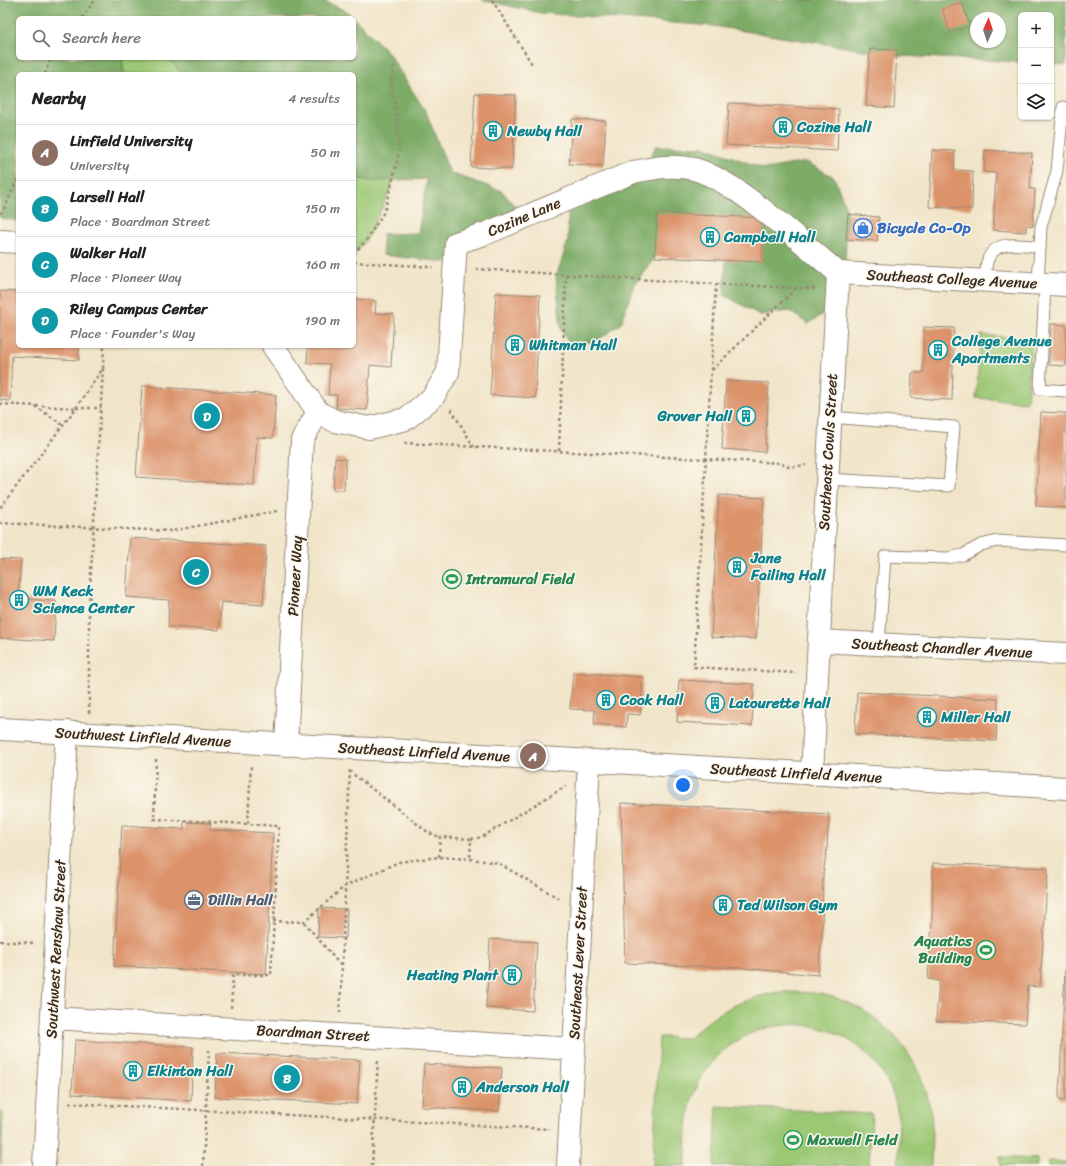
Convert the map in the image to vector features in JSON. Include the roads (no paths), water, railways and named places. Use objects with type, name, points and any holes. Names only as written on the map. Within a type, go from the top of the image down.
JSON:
[{"type":"street","name":"Cozine Lane","points":[[318,412],[335,421],[369,428],[406,419],[433,397],[448,372],[456,243],[487,233],[634,172],[656,167],[674,166],[695,169],[715,178],[756,203],[837,281]]},
{"type":"street","points":[[0,241],[16,242]]},
{"type":"street","name":"Southeast College Avenue","points":[[837,281],[985,281],[1050,284]]},
{"type":"street","name":"Southeast Cowls Street","points":[[812,774],[837,281]]},
{"type":"street","points":[[274,348],[318,412]]},
{"type":"street","name":"Pioneer Way","points":[[286,745],[302,440],[318,412]]},
{"type":"street","name":"Southeast Chandler Avenue","points":[[819,641],[1066,654]]},
{"type":"street","name":"Southwest Linfield Avenue","points":[[0,729],[286,745]]},
{"type":"street","name":"Southwest Renshaw Street","points":[[44,1166],[67,732]]},
{"type":"street","name":"Southeast Linfield Avenue","points":[[286,745],[1066,788]]},
{"type":"street","name":"Southeast Lever Street","points":[[568,1166],[589,761]]},
{"type":"street","name":"Boardman Street","points":[[52,1018],[574,1049]]},
{"type":"lane","points":[[1063,107],[1057,172],[1041,227],[1040,247],[1050,284],[1040,390],[1066,391]]},
{"type":"lane","points":[[985,281],[987,262],[992,251],[999,246],[1010,244],[1040,247]]},
{"type":"lane","points":[[828,472],[949,486],[954,427],[830,417]]},
{"type":"lane","points":[[879,644],[884,556],[948,558],[963,555],[981,545],[997,541],[1066,545]]},
{"type":"place","name":"Cozine Hall","points":[[783,127]]},
{"type":"place","name":"Newby Hall","points":[[493,131]]},
{"type":"place","name":"Bicycle Co-Op","points":[[863,228]]},
{"type":"place","name":"Campbell Hall","points":[[710,237]]},
{"type":"place","name":"Whitman Hall","points":[[515,345]]},
{"type":"place","name":"College Avenue Apartments","points":[[938,350]]},
{"type":"place","name":"Riley Campus Center","points":[[207,416]]},
{"type":"place","name":"Grover Hall","points":[[746,416]]},
{"type":"place","name":"Jane Failing Hall","points":[[737,567]]},
{"type":"place","name":"Walker Hall","points":[[196,572]]},
{"type":"place","name":"Intramural Field","points":[[452,579]]},
{"type":"place","name":"WM Keck Science Center","points":[[19,600]]},
{"type":"place","name":"Cook Hall","points":[[606,700]]},
{"type":"place","name":"Latourette Hall","points":[[715,703]]},
{"type":"place","name":"Miller Hall","points":[[927,717]]},
{"type":"place","name":"Linfield University","points":[[533,756]]},
{"type":"place","name":"Dillin Hall","points":[[194,900]]},
{"type":"place","name":"Ted Wilson Gym","points":[[723,905]]},
{"type":"place","name":"Aquatics Building","points":[[986,950]]},
{"type":"place","name":"Heating Plant","points":[[512,975]]},
{"type":"place","name":"Elkinton Hall","points":[[133,1071]]},
{"type":"place","name":"Larsell Hall","points":[[287,1078]]},
{"type":"place","name":"Anderson Hall","points":[[462,1087]]},
{"type":"place","name":"Maxwell Field","points":[[793,1140]]}]
